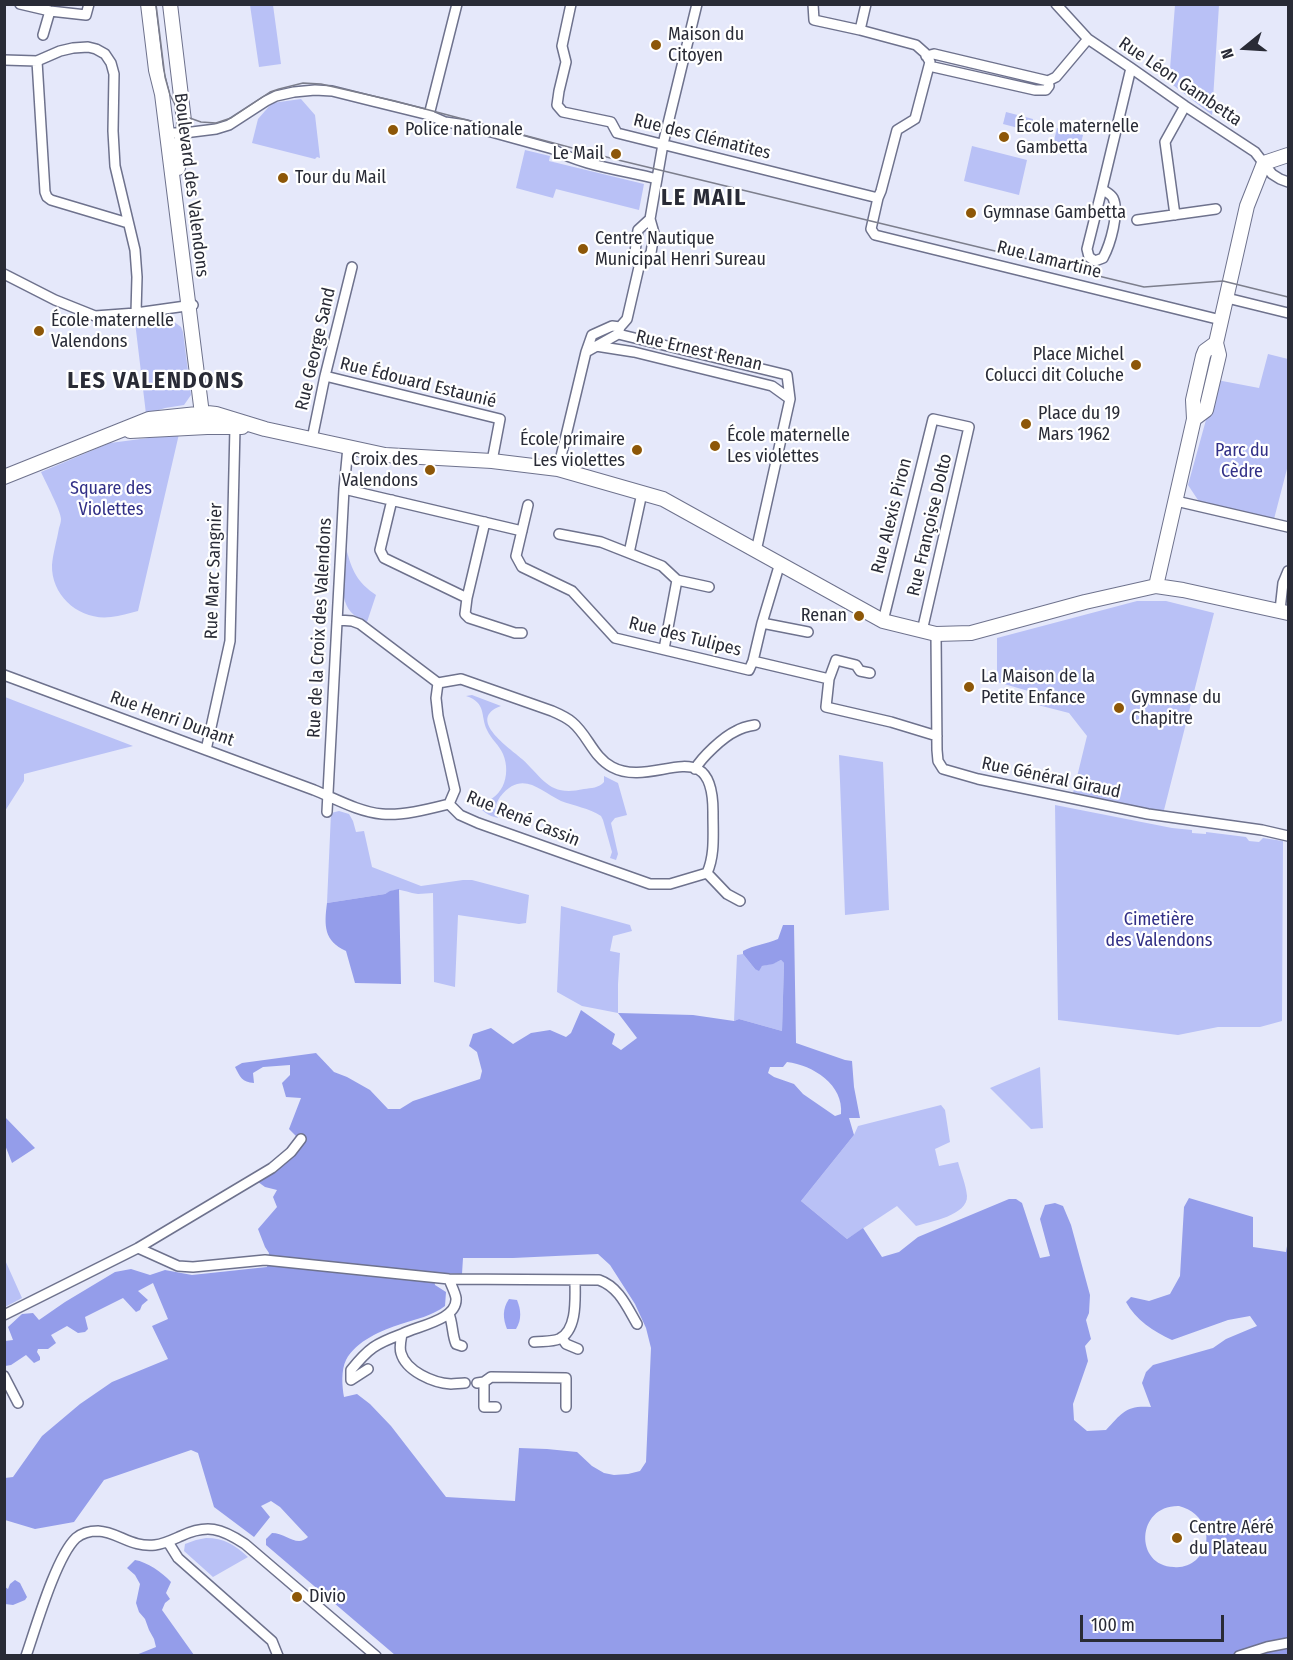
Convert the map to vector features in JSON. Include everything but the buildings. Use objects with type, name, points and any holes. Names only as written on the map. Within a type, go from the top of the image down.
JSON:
[{"type":"main road","name":"Boulevard des Valendons","points":[[148,4],[205,417]]},
{"type":"main road","name":"Boulevard des Valendons","points":[[170,4],[184,121],[184,133],[177,158],[197,370],[205,417]]},
{"type":"main road","points":[[1156,586],[1194,419],[1193,400],[1203,356],[1205,351],[1216,343],[1247,206],[1264,163],[1288,155]]},
{"type":"main road","name":"Boulevard des Valendons","points":[[162,423],[192,405],[197,398],[197,370]]},
{"type":"main road","points":[[4,477],[149,419],[162,423],[216,414],[265,429],[385,455],[492,461],[558,469],[663,499],[883,621],[936,634],[971,633],[1085,602],[1156,586],[1284,612]]},
{"type":"main road","points":[[205,417],[235,427],[265,429]]},
{"type":"street","points":[[20,4],[86,15],[89,4]]},
{"type":"street","points":[[429,115],[457,4]]},
{"type":"street","name":"Rue des Clématites","points":[[571,4],[562,46],[566,62],[557,105],[563,112],[611,122],[617,133],[878,198]]},
{"type":"street","points":[[639,267],[651,253],[654,233],[650,219],[663,144],[697,4]]},
{"type":"street","points":[[813,4],[814,20],[916,45],[928,62]]},
{"type":"street","points":[[860,30],[866,4]]},
{"type":"street","name":"Rue Léon Gambetta","points":[[1056,4],[1088,39],[1248,148],[1272,174],[1288,182]]},
{"type":"street","points":[[43,35],[50,10]]},
{"type":"street","points":[[878,198],[882,191],[897,130],[915,119],[928,62],[934,54],[1048,81],[1056,77],[1088,39]]},
{"type":"street","points":[[4,60],[37,61],[60,51],[88,48],[105,54],[111,63],[114,74],[115,166],[135,250],[136,313]]},
{"type":"street","points":[[37,61],[47,197],[128,223]]},
{"type":"street","name":"Rue Lamartine","points":[[1102,189],[1113,197],[1117,210],[1108,249],[1104,258],[1095,261],[1089,257],[1087,249],[1131,68]]},
{"type":"street","points":[[166,133],[216,129],[229,125],[276,96],[315,90],[332,91],[429,115],[445,122],[466,125],[553,149],[576,159],[657,179]]},
{"type":"street","points":[[1175,215],[1165,142],[1185,106]]},
{"type":"street","name":"Rue Lamartine","points":[[878,198],[871,229],[875,235],[1221,320]]},
{"type":"street","points":[[1137,220],[1216,209]]},
{"type":"street","points":[[639,267],[635,252],[638,230],[650,219]]},
{"type":"street","name":"Rue George Sand","points":[[312,439],[352,267]]},
{"type":"street","name":"Rue Ernest Renan","points":[[586,352],[619,330],[627,319],[639,267]]},
{"type":"street","points":[[4,274],[55,300],[95,316],[191,305]]},
{"type":"street","points":[[1227,298],[1288,313]]},
{"type":"street","name":"Rue Ernest Renan","points":[[558,469],[592,335],[612,326],[619,330],[787,375],[790,399],[756,551]]},
{"type":"street","name":"Rue Ernest Renan","points":[[596,346],[634,352],[772,386],[790,399]]},
{"type":"street","name":"Rue Édouard Estaunié","points":[[325,376],[500,419],[492,461]]},
{"type":"street","name":"Rue Françoise Dolto","points":[[921,631],[969,427],[933,419]]},
{"type":"street","name":"Rue Alexis Piron","points":[[883,621],[933,419]]},
{"type":"street","name":"Rue Marc Sangnier","points":[[206,750],[230,641],[235,427]]},
{"type":"street","name":"Rue de la Croix des Valendons","points":[[327,812],[348,447]]},
{"type":"street","points":[[344,489],[522,531]]},
{"type":"street","points":[[629,553],[642,493]]},
{"type":"street","points":[[392,500],[380,550],[384,558],[467,598]]},
{"type":"street","points":[[1176,501],[1288,527]]},
{"type":"street","name":"Rue des Tulipes","points":[[528,505],[516,556],[522,567],[572,591],[615,638],[749,670],[753,661]]},
{"type":"street","points":[[485,522],[464,611],[469,618],[515,633],[522,633]]},
{"type":"street","points":[[559,534],[600,542],[662,566],[677,580],[709,587]]},
{"type":"street","points":[[780,563],[753,661],[829,679]]},
{"type":"street","points":[[1284,612],[1283,583],[1288,571]]},
{"type":"street","points":[[664,650],[677,580]]},
{"type":"street","points":[[338,620],[360,624],[438,683],[461,680],[559,714],[577,727],[603,760],[621,771],[646,773],[682,765],[703,774],[709,781],[713,795],[713,857],[707,873],[727,894],[740,901]]},
{"type":"street","points":[[762,623],[808,632]]},
{"type":"street","name":"Rue Général Giraud","points":[[936,634],[938,761],[943,769],[1148,814],[1262,830],[1288,836]]},
{"type":"street","points":[[870,673],[860,671],[856,665],[836,660],[829,679],[826,707],[891,722],[937,736]]},
{"type":"street","name":"Rue Henri Dunant","points":[[4,675],[327,795]]},
{"type":"street","points":[[438,683],[436,698],[438,716],[455,790],[448,804]]},
{"type":"street","points":[[695,769],[699,762],[727,737],[737,730],[755,725]]},
{"type":"street","name":"Rue René Cassin","points":[[327,795],[340,802],[382,814],[448,804],[460,815],[478,823],[650,884],[670,884],[707,873]]},
{"type":"street","points":[[4,1316],[138,1248],[272,1168],[291,1152],[301,1139]]},
{"type":"street","points":[[138,1248],[178,1266],[193,1267],[265,1260],[449,1280],[599,1280],[617,1291],[638,1324]]},
{"type":"street","points":[[368,1369],[351,1380],[351,1370],[367,1351],[383,1341],[446,1317],[453,1310],[456,1297],[449,1280]]},
{"type":"street","points":[[534,1342],[562,1338],[567,1331],[576,1307],[575,1280]]},
{"type":"street","points":[[449,1314],[456,1344],[462,1346]]},
{"type":"street","points":[[402,1334],[401,1353],[407,1365],[428,1378],[450,1384],[465,1383]]},
{"type":"street","points":[[562,1338],[567,1344],[578,1349]]},
{"type":"street","points":[[4,1376],[18,1403]]},
{"type":"street","points":[[496,1407],[484,1407],[481,1382],[493,1377],[566,1378],[566,1407]]},
{"type":"street","points":[[26,1656],[54,1576],[77,1538],[95,1531],[111,1533],[141,1545],[156,1545],[201,1529],[219,1531],[251,1548],[376,1656]]},
{"type":"street","points":[[168,1542],[178,1558],[272,1641],[278,1656]]},
{"type":"street","points":[[1239,1656],[1288,1643]]},
{"type":"green space","points":[[250,5],[273,5],[281,64],[259,67]]},
{"type":"green space","points":[[1175,5],[1219,5],[1212,115],[1169,82]]},
{"type":"green space","points":[[301,99],[315,115],[320,158],[315,159],[252,143],[258,119],[272,103]]},
{"type":"green space","points":[[1006,112],[1033,119],[1030,131],[1003,124]]},
{"type":"green space","points":[[1057,128],[1083,135],[1080,147],[1054,141]]},
{"type":"green space","points":[[972,146],[1027,160],[1019,195],[964,181]]},
{"type":"green space","points":[[525,150],[550,156],[549,161],[644,184],[639,210],[556,189],[553,198],[516,188]]},
{"type":"green space","points":[[173,321],[181,327],[191,395],[184,405],[146,414],[135,322]]},
{"type":"green space","name":"Parc du Cèdre","points":[[1268,354],[1288,359],[1288,465],[1274,519],[1200,503],[1188,485],[1217,380],[1259,388]]},
{"type":"green space","name":"Square des Violettes","points":[[179,434],[138,611],[114,617],[100,617],[78,610],[62,596],[53,576],[52,565],[61,519],[41,472],[110,443]]},
{"type":"green space","points":[[346,548],[356,575],[376,595],[367,622],[354,615],[348,609],[345,601],[343,584]]},
{"type":"green space","name":"Gymnase du Chapitre","points":[[1137,601],[1166,601],[1214,613],[1163,814],[1073,793],[1087,736],[1069,713],[1030,703],[1032,692],[997,682],[997,638]]},
{"type":"green space","points":[[472,695],[501,706],[491,712],[487,718],[489,726],[501,741],[548,784],[555,788],[572,791],[600,785],[604,782],[604,776],[618,783],[627,815],[615,818],[611,823],[618,854],[616,860],[610,858],[612,852],[601,816],[561,801],[531,785],[516,784],[500,797],[496,805],[498,818],[478,806],[476,803],[485,802],[498,793],[503,786],[506,771],[503,754],[487,730],[480,706],[466,696]]},
{"type":"green space","points":[[5,697],[133,746],[24,774],[24,781],[5,811]]},
{"type":"green space","points":[[839,755],[883,762],[889,910],[845,915]]},
{"type":"green space","name":"Cimetière des Valendons","points":[[1055,805],[1192,830],[1192,833],[1206,834],[1206,832],[1246,837],[1249,841],[1259,842],[1263,838],[1283,841],[1282,1021],[1260,1027],[1218,1027],[1178,1035],[1058,1020]]},
{"type":"green space","points":[[339,811],[349,814],[356,832],[364,831],[372,867],[421,886],[472,880],[529,895],[526,923],[519,924],[458,915],[455,987],[434,982],[433,893],[418,894],[398,890],[327,903],[331,813]]},
{"type":"green space","points":[[561,906],[630,925],[632,931],[613,936],[610,951],[620,953],[618,1013],[582,1006],[557,992]]},
{"type":"green space","points":[[743,954],[755,969],[781,960],[784,963],[782,1031],[739,1019],[734,1021],[737,955]]},
{"type":"green space","points":[[1040,1067],[1043,1128],[1031,1129],[990,1088]]},
{"type":"green space","points":[[941,1105],[945,1110],[950,1142],[935,1149],[939,1166],[958,1162],[967,1196],[966,1203],[955,1213],[916,1226],[897,1206],[847,1239],[801,1201],[854,1135],[858,1126]]},
{"type":"green space","points":[[4,1261],[22,1298],[5,1307]]},
{"type":"green space","points":[[206,1538],[229,1543],[248,1557],[213,1577],[184,1551],[185,1544]]},
{"type":"shaded area","points":[[399,889],[401,984],[355,983],[346,951],[333,943],[327,932],[327,903],[385,894]]},
{"type":"shaded area","points":[[783,925],[794,925],[796,1043],[852,1061],[860,1118],[849,1118],[854,1135],[801,1201],[847,1239],[863,1228],[882,1257],[899,1252],[918,1237],[1009,1199],[1016,1199],[1022,1203],[1040,1258],[1050,1256],[1040,1219],[1045,1205],[1055,1203],[1063,1206],[1071,1225],[1090,1295],[1089,1313],[1086,1320],[1091,1339],[1085,1346],[1088,1361],[1073,1404],[1074,1420],[1087,1431],[1106,1430],[1125,1411],[1136,1407],[1151,1407],[1142,1383],[1146,1372],[1153,1365],[1213,1348],[1226,1339],[1257,1326],[1250,1316],[1228,1320],[1172,1340],[1146,1324],[1134,1314],[1126,1302],[1131,1297],[1149,1301],[1170,1294],[1180,1276],[1184,1207],[1189,1198],[1253,1217],[1253,1247],[1286,1252],[1288,1240],[1288,1655],[395,1655],[266,1545],[266,1539],[272,1533],[295,1541],[308,1537],[280,1507],[271,1501],[261,1506],[270,1517],[254,1537],[214,1507],[198,1453],[191,1450],[104,1480],[74,1522],[35,1529],[5,1520],[5,1478],[13,1477],[42,1436],[80,1404],[112,1382],[168,1359],[152,1326],[168,1319],[153,1283],[138,1291],[148,1300],[140,1310],[136,1312],[123,1298],[85,1317],[88,1329],[85,1332],[78,1333],[67,1326],[51,1335],[56,1343],[48,1349],[38,1349],[40,1360],[34,1363],[26,1355],[11,1365],[5,1366],[5,1341],[13,1340],[8,1327],[22,1314],[33,1313],[39,1320],[115,1272],[131,1269],[150,1275],[165,1270],[192,1275],[267,1267],[269,1253],[258,1229],[277,1207],[273,1197],[277,1190],[265,1187],[254,1179],[265,1166],[289,1157],[296,1136],[289,1129],[301,1098],[286,1097],[282,1083],[290,1075],[290,1065],[263,1067],[253,1073],[254,1083],[242,1078],[235,1067],[242,1063],[316,1053],[334,1072],[370,1090],[388,1109],[400,1109],[413,1101],[480,1079],[482,1071],[477,1052],[469,1046],[473,1034],[491,1028],[513,1044],[531,1033],[550,1030],[566,1037],[571,1033],[581,1010],[615,1034],[612,1044],[621,1050],[637,1038],[618,1013],[693,1015],[734,1021],[739,1019],[782,1031],[784,963],[781,960],[762,966],[759,971],[743,954],[743,951],[747,949],[778,939]],"holes":[[[787,1062],[807,1067],[825,1078],[837,1094],[841,1104],[841,1114],[835,1116],[803,1094],[794,1084],[768,1073],[770,1067],[783,1067]],[[598,1254],[610,1265],[635,1304],[646,1328],[651,1348],[646,1462],[640,1471],[614,1475],[604,1473],[592,1466],[577,1452],[519,1448],[515,1501],[446,1497],[391,1426],[370,1404],[357,1394],[344,1397],[342,1378],[344,1364],[350,1353],[370,1337],[394,1326],[429,1315],[445,1306],[446,1292],[435,1285],[433,1273],[462,1274],[463,1258]],[[1179,1506],[1188,1509],[1195,1514],[1205,1528],[1206,1544],[1196,1560],[1189,1565],[1177,1567],[1161,1564],[1152,1557],[1147,1547],[1145,1536],[1148,1525],[1154,1515],[1165,1508]]]},
{"type":"shaded area","points":[[4,1116],[35,1148],[12,1163],[5,1145]]},
{"type":"shaded area","points":[[509,1299],[517,1300],[519,1307],[520,1318],[516,1329],[507,1329],[505,1322],[504,1310]]},
{"type":"shaded area","points":[[135,1560],[154,1568],[171,1582],[166,1593],[170,1599],[162,1610],[194,1655],[136,1655],[156,1647],[136,1603],[140,1584],[127,1568]]},
{"type":"shaded area","points":[[15,1580],[20,1583],[27,1597],[13,1605],[5,1604],[5,1587],[8,1589]]},
{"type":"tram line","points":[[156,4],[165,77],[170,95],[184,116],[201,122],[216,123],[231,118],[270,92],[279,89],[303,83],[321,84],[395,101],[614,159],[1144,287],[1223,281],[1288,297]]},
{"type":"place","name":"Maison du Citoyen","points":[[656,45]]},
{"type":"place","name":"Police nationale","points":[[393,130]]},
{"type":"place","name":"École maternelle Gambetta","points":[[1004,137]]},
{"type":"place","name":"Le Mail","points":[[616,154]]},
{"type":"place","name":"Tour du Mail","points":[[283,178]]},
{"type":"place","name":"Gymnase Gambetta","points":[[971,213]]},
{"type":"place","name":"Centre Nautique Municipal Henri Sureau","points":[[583,249]]},
{"type":"place","name":"École maternelle Valendons","points":[[39,331]]},
{"type":"place","name":"Place Michel Colucci dit Coluche","points":[[1136,365]]},
{"type":"place","name":"Place du 19 Mars 1962","points":[[1026,424]]},
{"type":"place","name":"École maternelle Les violettes","points":[[715,446]]},
{"type":"place","name":"École primaire Les violettes","points":[[637,450]]},
{"type":"place","name":"Croix des Valendons","points":[[430,470]]},
{"type":"place","name":"Renan","points":[[859,616]]},
{"type":"place","name":"La Maison de la Petite Enfance","points":[[969,687]]},
{"type":"place","name":"Gymnase du Chapitre","points":[[1119,708]]},
{"type":"place","name":"Centre Aéré du Plateau","points":[[1177,1538]]},
{"type":"place","name":"Divio","points":[[297,1597]]},
{"type":"district","name":"LE MAIL","points":[[704,198]]},
{"type":"district","name":"LES VALENDONS","points":[[156,381]]}]
